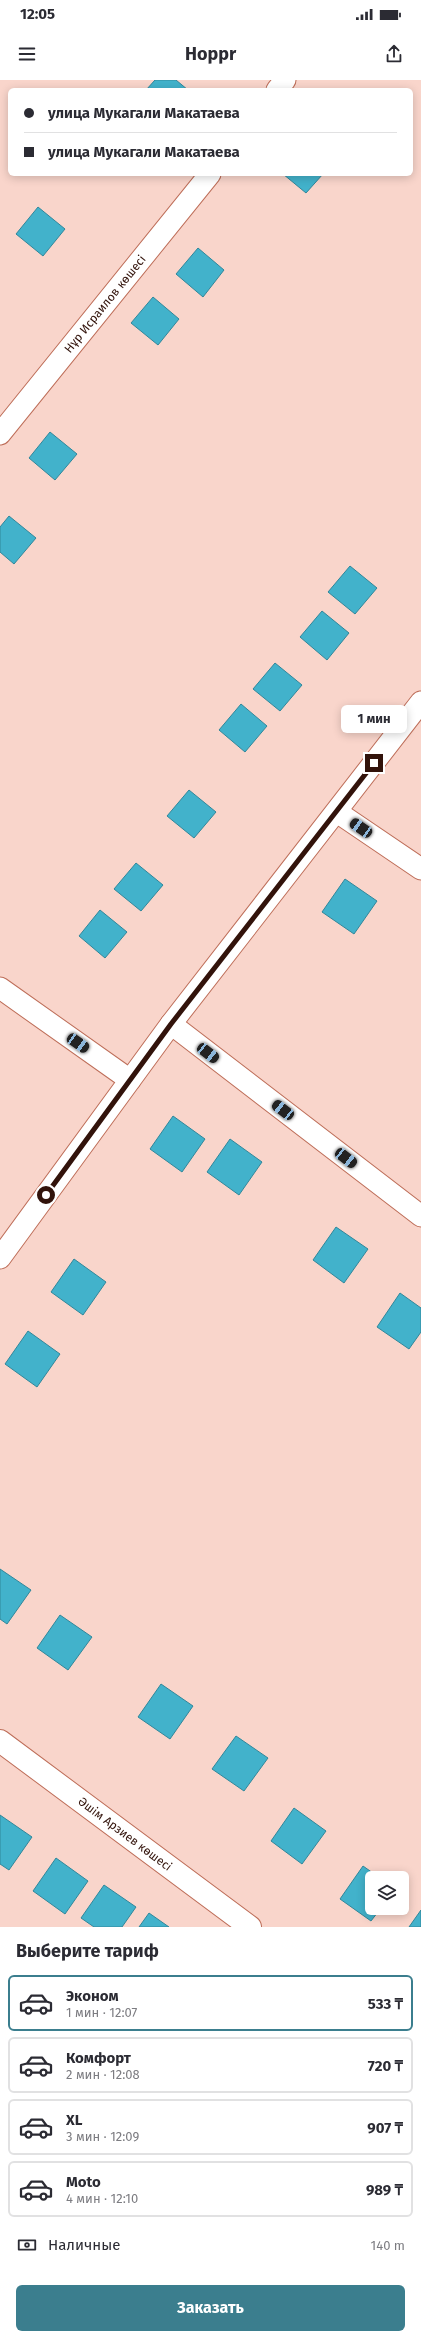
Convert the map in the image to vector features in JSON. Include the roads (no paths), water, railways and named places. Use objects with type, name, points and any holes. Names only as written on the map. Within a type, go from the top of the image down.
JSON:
[{"type":"street","points":[[279,88],[285,80]]},
{"type":"street","name":"Нұр Исраилов көшесі","points":[[0,434],[208,176]]},
{"type":"street","points":[[0,1258],[171,1024],[421,702]]},
{"type":"street","points":[[337,812],[421,869]]},
{"type":"street","points":[[0,988],[130,1080]]},
{"type":"street","points":[[171,1024],[421,1216]]},
{"type":"street","name":"Әшім Арзиев көшесі","points":[[0,1741],[250,1927]]}]
